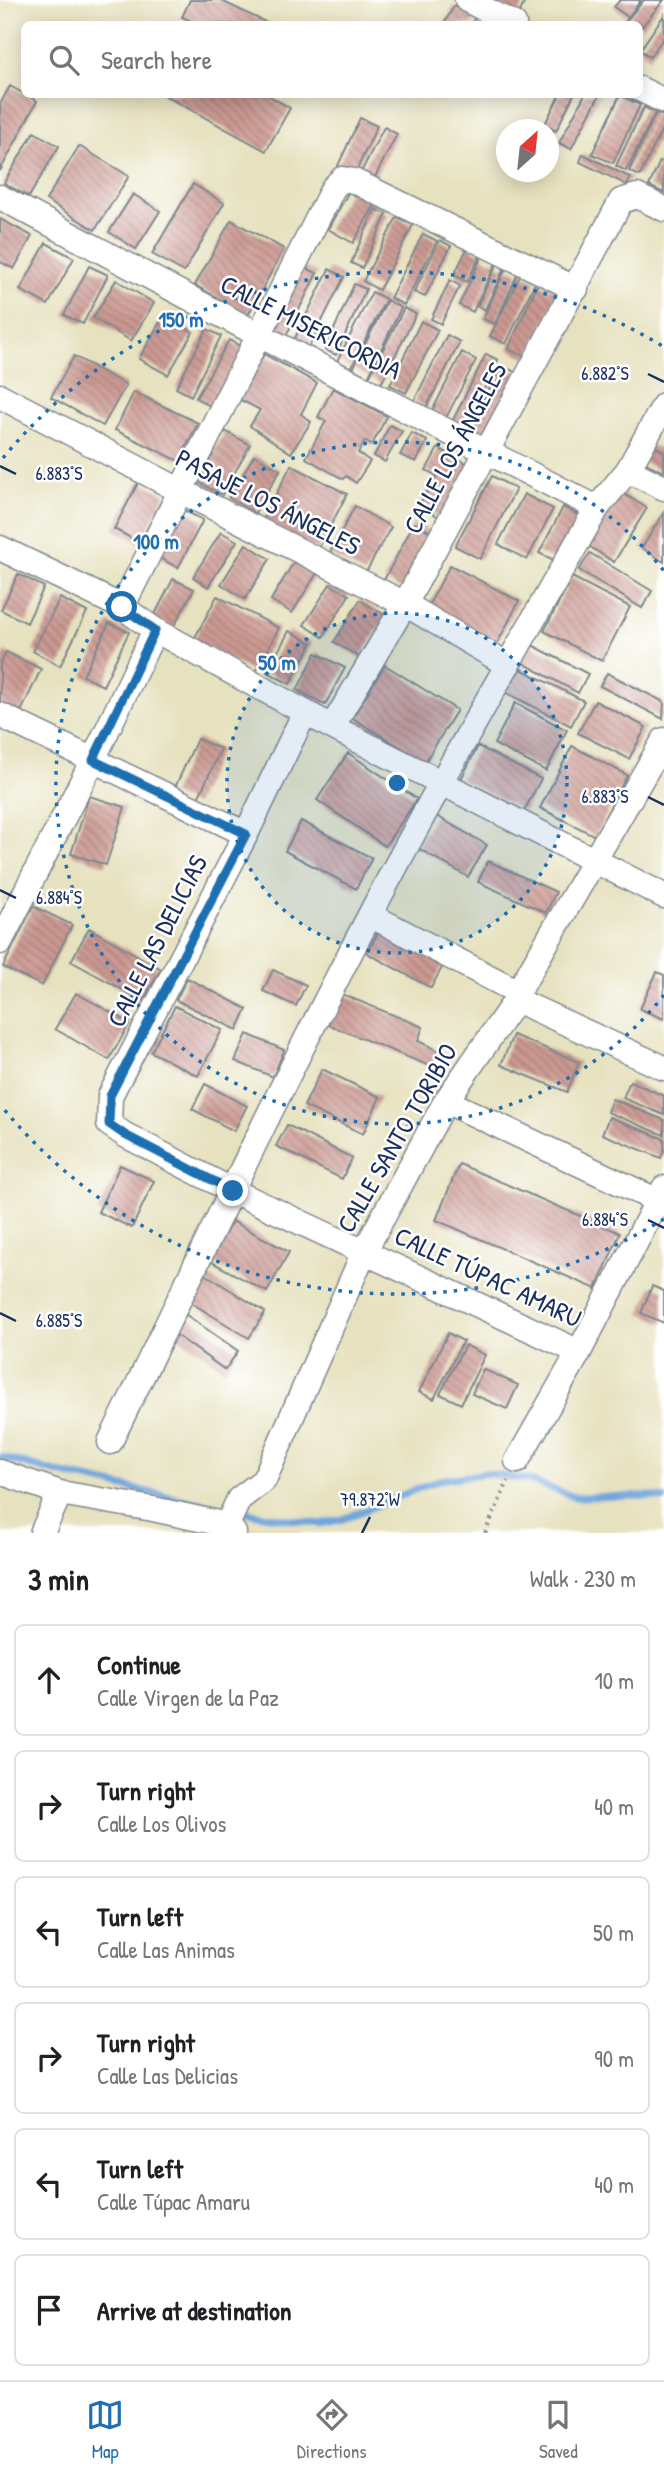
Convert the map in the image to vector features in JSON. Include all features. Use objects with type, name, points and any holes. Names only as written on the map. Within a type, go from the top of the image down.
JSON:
[{"type":"street","points":[[467,0],[508,21]]},
{"type":"street","points":[[643,91],[664,101]]},
{"type":"street","points":[[122,607],[333,188],[342,180],[354,181],[576,289]]},
{"type":"street","name":"CALLE LOS ÁNGELES","points":[[332,727],[405,604],[621,201],[637,196],[664,209]]},
{"type":"street","name":"CALLE MISERICORDIA","points":[[0,197],[259,335],[597,508]]},
{"type":"street","name":"PASAJE LOS ÁNGELES","points":[[0,396],[405,604],[508,665]]},
{"type":"street","points":[[110,1442],[272,1106],[440,783],[597,508],[628,470],[664,405]]},
{"type":"street","points":[[628,470],[664,488]]},
{"type":"street","points":[[0,548],[122,607],[155,630],[332,727],[664,896]]},
{"type":"street","points":[[0,942],[93,760],[155,630]]},
{"type":"street","name":"CALLE LAS DELICIAS","points":[[109,1124],[110,1096],[246,834],[305,712]]},
{"type":"street","points":[[0,715],[246,834]]},
{"type":"street","name":"CALLE SANTO TORIBIO","points":[[233,1519],[264,1480],[364,1252],[446,1101],[517,996],[664,740]]},
{"type":"street","points":[[370,915],[517,996],[664,1068]]},
{"type":"street","points":[[446,1101],[661,1195],[579,1352],[517,1461]]},
{"type":"street","name":"CALLE TÚPAC AMARU","points":[[109,1124],[233,1191],[579,1352]]},
{"type":"street","points":[[0,1472],[60,1493],[233,1519]]},
{"type":"street","points":[[41,1533],[60,1493]]},
{"type":"path","points":[[485,1533],[503,1490]]},
{"type":"building","points":[[190,0],[220,0],[263,21],[191,21],[182,17]]},
{"type":"building","points":[[491,0],[526,0],[518,15]]},
{"type":"building","points":[[620,0],[641,0],[628,17],[614,7]]},
{"type":"building","points":[[644,0],[664,0],[643,25],[643,21],[626,21]]},
{"type":"building","points":[[454,6],[475,18],[473,21],[446,21]]},
{"type":"building","points":[[664,15],[664,37],[650,57],[643,52],[643,46]]},
{"type":"building","points":[[10,86],[21,92],[21,98],[37,101],[0,171],[0,104]]},
{"type":"building","points":[[169,98],[273,98],[290,108],[266,151]]},
{"type":"building","points":[[558,98],[572,98],[559,125],[559,119],[548,119]]},
{"type":"building","points":[[583,98],[598,98],[571,149],[559,143]]},
{"type":"building","points":[[619,98],[626,98],[640,105],[613,163],[592,154]]},
{"type":"building","points":[[644,107],[655,113],[626,171],[616,166]]},
{"type":"building","points":[[656,113],[664,116],[664,125],[640,176],[629,171]]},
{"type":"building","points":[[360,118],[377,126],[353,178],[336,170]]},
{"type":"building","points":[[384,127],[397,134],[372,183],[359,176]]},
{"type":"building","points":[[34,132],[59,146],[29,197],[4,183]]},
{"type":"building","points":[[79,146],[129,176],[95,230],[46,200]]},
{"type":"building","points":[[583,154],[631,178],[627,185],[580,162]]},
{"type":"building","points":[[660,161],[664,162],[664,193],[649,186]]},
{"type":"building","points":[[193,184],[224,203],[184,272],[152,254]]},
{"type":"building","points":[[353,184],[378,199],[353,243],[328,229]]},
{"type":"building","points":[[133,194],[160,211],[136,249],[109,232]]},
{"type":"building","points":[[375,209],[387,214],[362,268],[351,263]]},
{"type":"building","points":[[397,217],[413,225],[379,290],[363,281]]},
{"type":"building","points":[[0,219],[32,236],[14,269],[0,262]]},
{"type":"building","points":[[231,220],[284,249],[248,315],[195,285]]},
{"type":"building","points":[[423,234],[437,241],[404,305],[390,298]]},
{"type":"building","points":[[440,240],[451,246],[425,297],[414,292]]},
{"type":"building","points":[[46,243],[74,258],[48,305],[20,290]]},
{"type":"building","points":[[468,247],[481,254],[467,282],[454,275]]},
{"type":"building","points":[[482,256],[496,263],[473,312],[459,305]]},
{"type":"building","points":[[497,264],[504,268],[485,310],[477,306]]},
{"type":"building","points":[[89,266],[108,275],[83,324],[64,315]]},
{"type":"building","points":[[302,266],[317,273],[286,336],[271,328]]},
{"type":"building","points":[[506,268],[518,273],[495,324],[483,319]]},
{"type":"building","points":[[329,269],[344,277],[309,347],[294,340]]},
{"type":"building","points":[[521,274],[536,281],[506,344],[490,336]]},
{"type":"building","points":[[116,280],[154,303],[131,341],[93,318]]},
{"type":"building","points":[[450,280],[460,286],[441,324],[431,319]]},
{"type":"building","points":[[538,283],[559,292],[528,358],[508,349]]},
{"type":"building","points":[[354,284],[366,289],[336,355],[325,350]]},
{"type":"building","points":[[372,292],[386,299],[351,368],[337,361]]},
{"type":"building","points":[[387,300],[401,308],[368,377],[353,369]]},
{"type":"building","points":[[404,308],[416,314],[381,384],[369,377]]},
{"type":"building","points":[[164,315],[193,332],[168,375],[139,359]]},
{"type":"building","points":[[421,321],[438,330],[406,393],[390,385]]},
{"type":"building","points":[[207,329],[221,336],[191,396],[176,388]]},
{"type":"building","points":[[447,335],[460,342],[426,408],[414,401]]},
{"type":"building","points":[[229,340],[248,350],[215,409],[196,398]]},
{"type":"building","points":[[462,352],[476,360],[446,418],[432,411]]},
{"type":"building","points":[[264,354],[317,383],[301,414],[311,422],[291,453],[250,426],[260,410],[239,399]]},
{"type":"building","points":[[486,354],[498,360],[465,428],[452,422]]},
{"type":"building","points":[[74,356],[126,385],[103,426],[51,397]]},
{"type":"building","points":[[502,365],[518,374],[484,438],[467,429]]},
{"type":"building","points":[[333,388],[387,416],[372,445],[365,441],[358,453],[370,461],[356,483],[346,476],[343,479],[306,458],[326,421],[318,417]]},
{"type":"building","points":[[134,392],[198,423],[179,461],[115,430]]},
{"type":"building","points":[[390,425],[402,431],[385,462],[374,456]]},
{"type":"building","points":[[225,431],[250,445],[222,495],[196,481]]},
{"type":"building","points":[[412,433],[427,441],[416,462],[400,455]]},
{"type":"building","points":[[647,443],[664,451],[664,472],[639,460]]},
{"type":"building","points":[[438,448],[470,465],[439,517],[419,505],[437,476],[426,470]]},
{"type":"building","points":[[254,455],[280,470],[255,513],[229,498]]},
{"type":"building","points":[[291,465],[347,494],[318,550],[262,522]]},
{"type":"building","points":[[492,476],[516,489],[480,559],[455,546]]},
{"type":"building","points":[[139,481],[165,494],[140,543],[114,529]]},
{"type":"building","points":[[617,490],[647,508],[614,562],[584,543]]},
{"type":"building","points":[[524,494],[553,509],[527,560],[498,544]]},
{"type":"building","points":[[355,506],[391,527],[365,574],[329,554]]},
{"type":"building","points":[[178,507],[203,520],[178,568],[154,555]]},
{"type":"building","points":[[563,507],[582,517],[558,562],[539,553]]},
{"type":"building","points":[[664,512],[664,562],[642,548]]},
{"type":"building","points":[[414,523],[439,536],[409,593],[384,580]]},
{"type":"building","points":[[221,532],[237,541],[208,587],[193,577]]},
{"type":"building","points":[[246,544],[270,559],[245,599],[221,584]]},
{"type":"building","points":[[590,553],[652,591],[642,608],[579,570]]},
{"type":"building","points":[[295,560],[317,573],[292,613],[271,600]]},
{"type":"building","points":[[450,565],[519,601],[496,646],[426,610]]},
{"type":"building","points":[[18,574],[44,587],[27,623],[1,610]]},
{"type":"building","points":[[572,577],[630,607],[602,661],[544,631]]},
{"type":"building","points":[[173,579],[194,589],[173,628],[153,618]]},
{"type":"building","points":[[330,584],[349,595],[323,637],[304,625]]},
{"type":"building","points":[[217,596],[279,628],[255,673],[193,641]]},
{"type":"building","points":[[60,598],[87,612],[60,666],[33,651]]},
{"type":"building","points":[[360,600],[386,616],[360,658],[334,642]]},
{"type":"building","points":[[109,623],[129,632],[103,686],[83,676]]},
{"type":"building","points":[[289,631],[312,643],[290,684],[267,672]]},
{"type":"building","points":[[530,644],[588,674],[578,693],[521,662]]},
{"type":"building","points":[[6,652],[41,669],[20,714],[0,705],[0,664]]},
{"type":"building","points":[[316,653],[345,668],[325,705],[297,690]]},
{"type":"building","points":[[385,665],[457,710],[425,762],[352,718]]},
{"type":"building","points":[[517,667],[584,701],[571,726],[505,692]]},
{"type":"building","points":[[607,673],[664,702],[663,719],[600,686]]},
{"type":"building","points":[[595,701],[646,727],[629,759],[578,733]]},
{"type":"building","points":[[515,703],[567,730],[546,771],[494,744]]},
{"type":"building","points":[[197,739],[221,749],[195,805],[172,794]]},
{"type":"building","points":[[478,746],[541,779],[524,811],[461,779]]},
{"type":"building","points":[[572,746],[627,775],[595,836],[540,808]]},
{"type":"building","points":[[348,753],[417,799],[385,846],[317,800]]},
{"type":"building","points":[[89,796],[125,807],[106,865],[71,854]]},
{"type":"building","points":[[435,815],[487,845],[468,877],[416,847]]},
{"type":"building","points":[[301,821],[372,858],[356,889],[285,851]]},
{"type":"building","points":[[488,861],[556,892],[546,913],[478,882]]},
{"type":"building","points":[[33,906],[72,925],[42,986],[3,967]]},
{"type":"building","points":[[381,927],[445,962],[431,988],[367,953]]},
{"type":"building","points":[[89,928],[161,969],[143,1001],[71,961]]},
{"type":"building","points":[[273,970],[306,985],[296,1006],[263,991]]},
{"type":"building","points":[[657,972],[664,975],[664,1019],[640,1009]]},
{"type":"building","points":[[187,978],[247,1009],[237,1030],[176,1000]]},
{"type":"building","points":[[334,991],[423,1027],[418,1041],[446,1054],[439,1070],[322,1022]]},
{"type":"building","points":[[76,993],[130,1023],[109,1060],[55,1029]]},
{"type":"building","points":[[175,1006],[222,1030],[198,1076],[151,1052]]},
{"type":"building","points":[[247,1034],[284,1050],[273,1077],[235,1061]]},
{"type":"building","points":[[513,1035],[579,1062],[567,1092],[501,1065]]},
{"type":"building","points":[[322,1069],[380,1097],[363,1134],[304,1106]]},
{"type":"building","points":[[630,1081],[664,1096],[664,1115],[623,1098]]},
{"type":"building","points":[[205,1084],[247,1106],[234,1131],[192,1109]]},
{"type":"building","points":[[612,1099],[664,1120],[664,1135],[607,1112]]},
{"type":"building","points":[[609,1117],[664,1139],[661,1158],[602,1134]]},
{"type":"building","points":[[287,1125],[352,1158],[342,1179],[276,1146]]},
{"type":"building","points":[[459,1164],[620,1233],[596,1289],[436,1220]]},
{"type":"building","points":[[120,1165],[154,1181],[132,1228],[98,1212]]},
{"type":"building","points":[[232,1221],[289,1252],[267,1292],[210,1261]]},
{"type":"building","points":[[205,1274],[265,1312],[249,1338],[188,1301]]},
{"type":"building","points":[[652,1286],[664,1291],[664,1323],[641,1313]]},
{"type":"building","points":[[185,1314],[238,1351],[225,1370],[172,1332]]},
{"type":"building","points":[[448,1333],[463,1341],[434,1399],[419,1392]]},
{"type":"building","points":[[465,1345],[485,1355],[461,1404],[440,1394]]},
{"type":"building","points":[[483,1369],[518,1385],[507,1409],[472,1394]]},
{"type":"waterway","points":[[0,1457],[59,1473],[232,1510],[320,1524],[343,1519],[439,1480],[487,1473],[528,1480],[575,1497],[650,1496],[664,1499]]},
{"type":"route","points":[[122,607],[155,630],[93,760],[246,834],[110,1096],[109,1124],[233,1191]]}]
